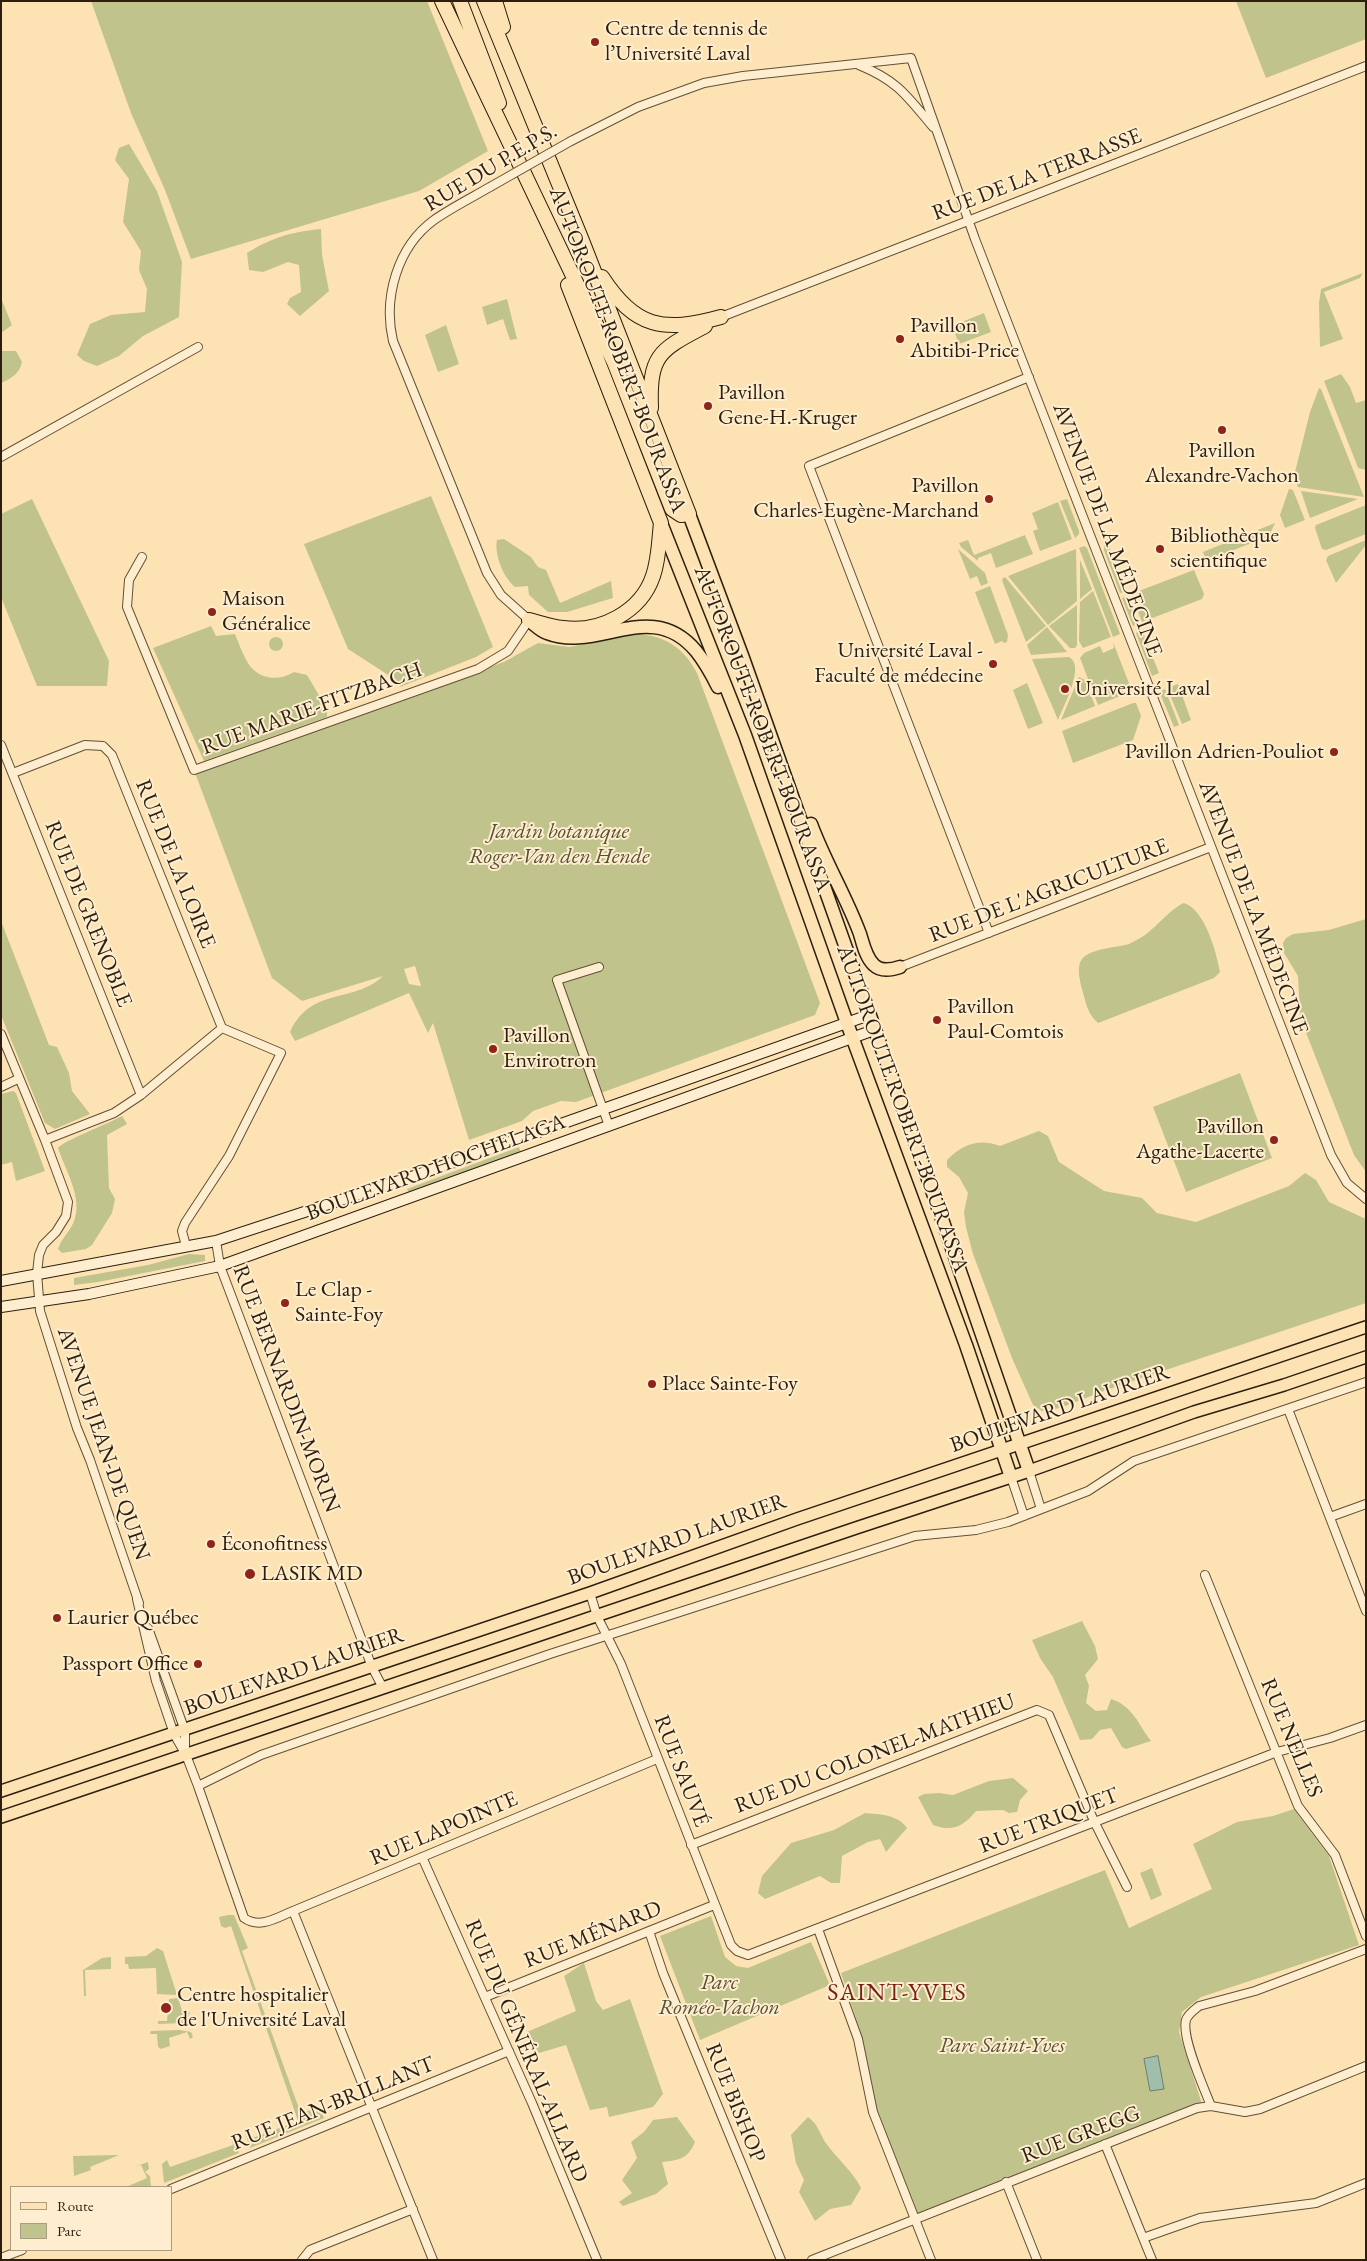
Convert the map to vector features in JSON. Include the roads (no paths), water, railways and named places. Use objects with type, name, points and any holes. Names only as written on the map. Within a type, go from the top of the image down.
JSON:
[{"type":"highway","points":[[442,1],[614,362],[672,509],[681,515],[689,514]]},
{"type":"highway","name":"AUTOROUTE ROBERT-BOURASSA","points":[[460,1],[578,312],[745,736],[847,1023],[963,1336],[1011,1477]]},
{"type":"highway","name":"AUTOROUTE ROBERT-BOURASSA","points":[[484,1],[581,238],[689,514],[764,717],[1029,1471]]},
{"type":"highway","points":[[494,1],[533,123]]},
{"type":"highway","points":[[581,238],[608,286],[625,308],[635,315],[656,324],[676,326],[721,317]]},
{"type":"highway","points":[[652,420],[651,378],[658,359],[674,342],[721,317]]},
{"type":"highway","points":[[529,620],[563,628],[592,626],[614,620],[633,607],[643,596],[654,575],[661,523]]},
{"type":"highway","points":[[529,620],[545,633],[560,637],[586,637],[637,626],[665,629],[675,634],[695,650],[706,664],[745,736]]},
{"type":"highway","points":[[764,717],[795,784],[827,864],[839,884],[854,917],[870,962],[884,970],[900,967]]},
{"type":"main road","name":"BOULEVARD HOCHELAGA","points":[[1,1281],[216,1241],[414,1176],[869,1015]]},
{"type":"main road","name":"BOULEVARD HOCHELAGA","points":[[1,1307],[38,1300],[89,1294],[220,1266],[874,1030]]},
{"type":"main road","name":"BOULEVARD LAURIER","points":[[1,1791],[185,1731],[590,1593],[797,1519],[1366,1327]]},
{"type":"main road","name":"BOULEVARD LAURIER","points":[[1,1818],[1029,1471],[1194,1412],[1284,1386],[1366,1357]]},
{"type":"street","name":"RUE DU P.E.P.S.","points":[[529,620],[500,595],[487,573],[393,341],[388,314],[392,287],[400,264],[411,244],[433,221],[571,141],[638,107],[704,84],[743,76],[911,58]]},
{"type":"street","name":"AVENUE DE LA MÉDECINE","points":[[911,58],[969,220],[1029,378],[1336,1167],[1346,1183],[1366,1199]]},
{"type":"street","points":[[858,64],[887,77],[901,89],[938,132]]},
{"type":"street","name":"RUE DE LA TERRASSE","points":[[721,317],[1366,66]]},
{"type":"street","points":[[1,457],[198,347]]},
{"type":"street","points":[[989,933],[808,466],[1029,378]]},
{"type":"street","name":"RUE MARIE-FITZBACH","points":[[142,556],[129,580],[127,607],[194,770],[478,669],[508,651],[529,620]]},
{"type":"street","name":"RUE DE GRENOBLE","points":[[1,745],[141,1095]]},
{"type":"street","name":"RUE DE LA LOIRE","points":[[13,773],[85,745],[103,746],[112,755],[222,1028]]},
{"type":"street","name":"RUE DE L'AGRICULTURE","points":[[900,967],[1211,847]]},
{"type":"street","points":[[599,966],[557,980],[609,1126]]},
{"type":"street","points":[[46,1140],[114,1113],[141,1095],[222,1028],[281,1053],[228,1156],[184,1223],[182,1231],[186,1246]]},
{"type":"street","name":"AVENUE JEAN-DE QUEN","points":[[1,1034],[18,1079],[46,1140],[68,1202],[66,1216],[56,1232],[43,1245],[38,1255],[37,1273],[40,1311],[77,1428],[90,1460],[137,1599],[185,1731],[186,1754]]},
{"type":"street","points":[[1,1087],[18,1079]]},
{"type":"street","name":"RUE BERNARDIN-MORIN","points":[[216,1241],[220,1266],[372,1667],[382,1688]]},
{"type":"street","points":[[198,1786],[261,1755],[550,1654],[915,1536],[976,1530],[1024,1516],[1088,1491],[1134,1461],[1366,1382]]},
{"type":"street","points":[[1288,1409],[1366,1611]]},
{"type":"street","points":[[1029,1471],[1041,1509]]},
{"type":"street","points":[[1011,1477],[1024,1516]]},
{"type":"street","points":[[1330,1517],[1366,1504]]},
{"type":"street","name":"RUE NELLES","points":[[1205,1575],[1298,1806],[1335,1855],[1366,1936]]},
{"type":"street","name":"RUE SAUVÉ","points":[[590,1593],[597,1616],[608,1636],[731,1945],[737,1952],[748,1956]]},
{"type":"street","name":"AVENUE JEAN-DE QUEN","points":[[137,1599],[156,1681],[174,1734],[186,1754],[198,1786],[244,1918]]},
{"type":"street","name":"RUE DU COLONEL-MATHIEU","points":[[691,1845],[1038,1710],[1049,1715],[1094,1821]]},
{"type":"street","name":"RUE TRIQUET","points":[[748,1956],[1277,1752],[1330,1738],[1366,1725]]},
{"type":"street","name":"RUE LAPOINTE","points":[[244,1918],[252,1923],[262,1924],[657,1759]]},
{"type":"street","points":[[1094,1821],[1127,1887]]},
{"type":"street","name":"RUE DU GÉNÉRAL-ALLARD","points":[[422,1857],[509,2051],[597,2260]]},
{"type":"street","name":"RUE MÉNARD","points":[[485,1997],[714,1905]]},
{"type":"street","points":[[293,1912],[433,2260]]},
{"type":"street","points":[[818,1929],[858,2039],[873,2112],[931,2260]]},
{"type":"street","name":"RUE BISHOP","points":[[649,1931],[663,1973],[781,2260]]},
{"type":"street","points":[[1211,2106],[1185,2035],[1186,2018],[1191,2012],[1199,2006],[1255,1991],[1366,1949]]},
{"type":"street","name":"RUE JEAN-BRILLANT","points":[[172,2190],[509,2051]]},
{"type":"street","name":"RUE GREGG","points":[[812,2260],[1197,2108],[1211,2106],[1245,2112],[1260,2109],[1366,2066]]},
{"type":"street","points":[[1106,2144],[1152,2260]]},
{"type":"street","points":[[1006,2182],[1037,2260]]},
{"type":"street","points":[[1143,2238],[1200,2218],[1316,2203],[1366,2184]]},
{"type":"street","points":[[302,2260],[310,2250],[413,2209]]},
{"type":"street","points":[[1,2258],[19,2251]]},
{"type":"place","name":"Centre de tennis de l’Université Laval","points":[[595,42]]},
{"type":"place","name":"Pavillon Abitibi-Price","points":[[900,339]]},
{"type":"place","name":"Pavillon Gene-H.-Kruger","points":[[708,406]]},
{"type":"place","name":"Pavillon Alexandre-Vachon","points":[[1222,430]]},
{"type":"place","name":"Pavillon Charles-Eugène-Marchand","points":[[989,499]]},
{"type":"place","name":"Bibliothèque scientifique","points":[[1160,549]]},
{"type":"place","name":"Maison Généralice","points":[[212,612]]},
{"type":"place","name":"Université Laval - Faculté de médecine","points":[[993,664]]},
{"type":"place","name":"Université Laval","points":[[1065,689]]},
{"type":"place","name":"Pavillon Adrien-Pouliot","points":[[1334,752]]},
{"type":"place","name":"Pavillon Paul-Comtois","points":[[937,1020]]},
{"type":"place","name":"Pavillon Envirotron","points":[[493,1049]]},
{"type":"place","name":"Pavillon Agathe-Lacerte","points":[[1274,1140]]},
{"type":"place","name":"Le Clap - Sainte-Foy","points":[[285,1303]]},
{"type":"place","name":"Place Sainte-Foy","points":[[652,1384]]},
{"type":"place","name":"Éconofitness","points":[[211,1544]]},
{"type":"place","name":"LASIK MD","points":[[250,1574]]},
{"type":"place","name":"Laurier Québec","points":[[57,1618]]},
{"type":"place","name":"Passport Office","points":[[198,1664]]},
{"type":"place","name":"Centre hospitalier de l'Université Laval","points":[[166,2008]]},
{"type":"district","name":"SAINT-YVES","points":[[897,1993]]},
{"type":"park label","name":"Jardin botanique Roger-Van den Hende","points":[[559,844]]},
{"type":"park label","name":"Parc Roméo-Vachon","points":[[719,1996]]},
{"type":"park label","name":"Parc Saint-Yves","points":[[1002,2046]]}]
